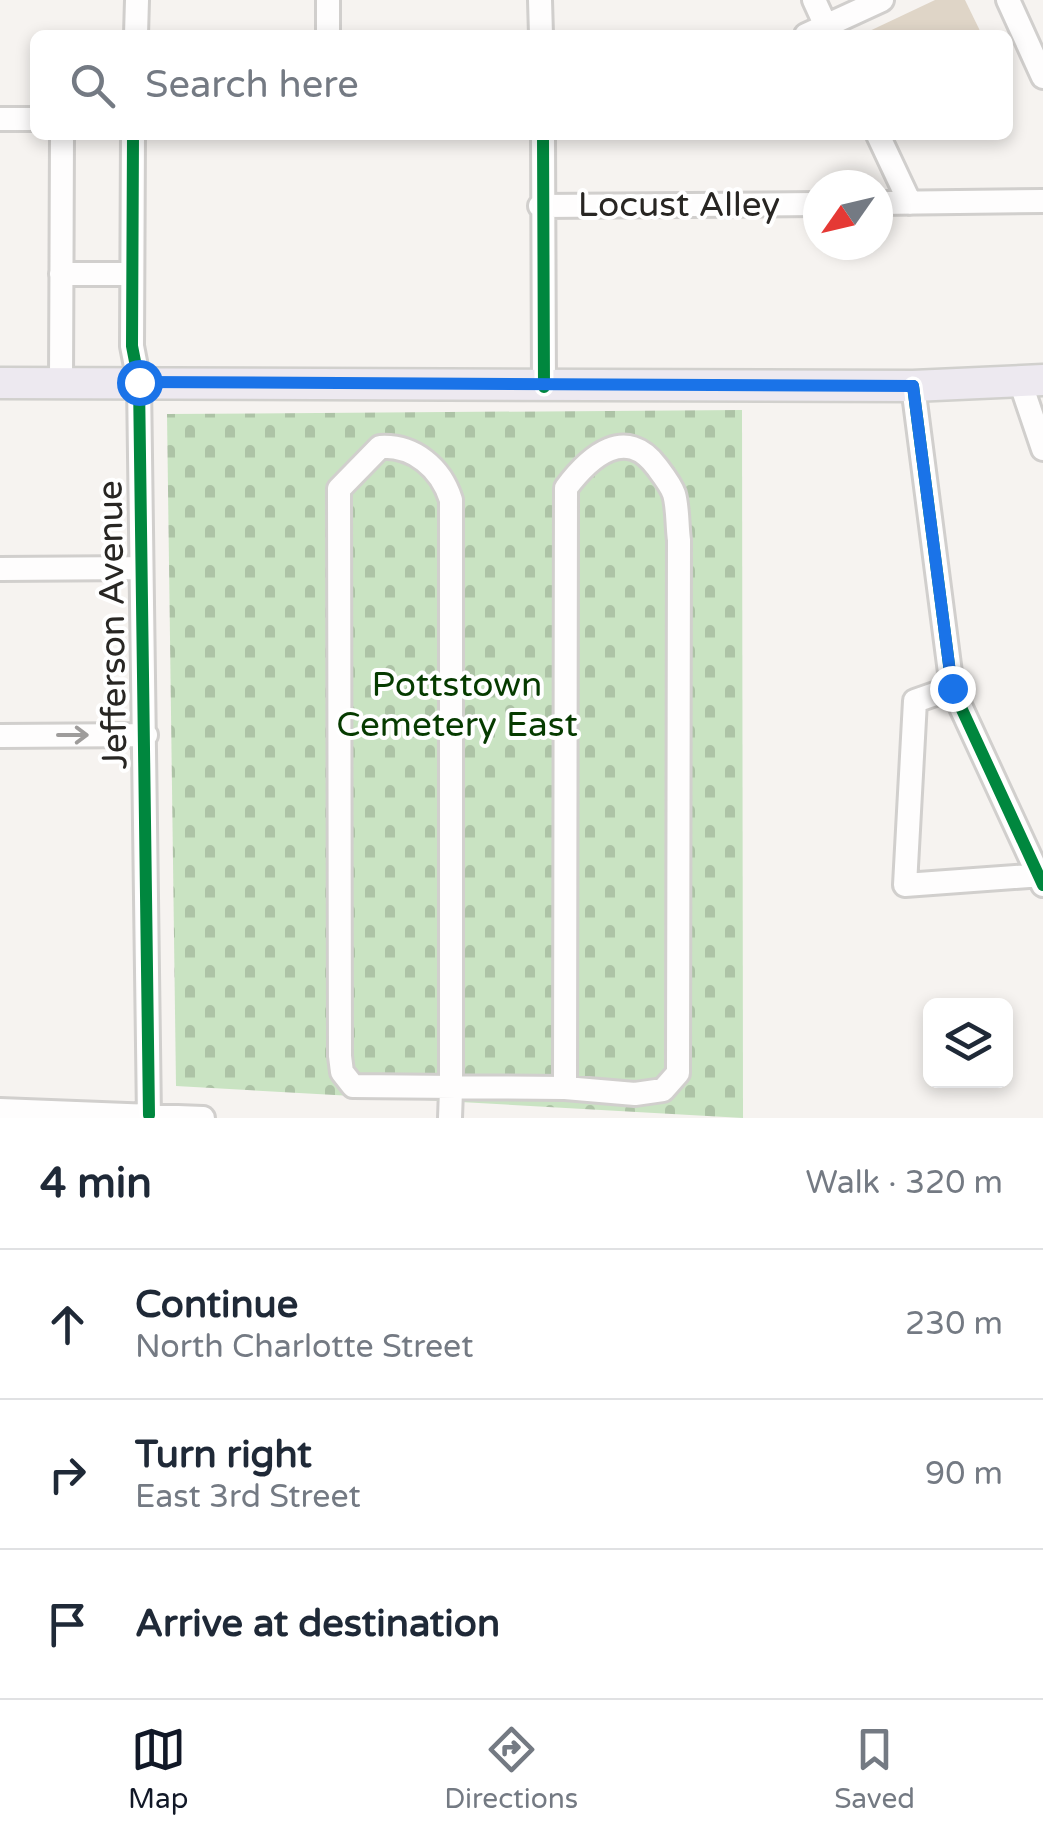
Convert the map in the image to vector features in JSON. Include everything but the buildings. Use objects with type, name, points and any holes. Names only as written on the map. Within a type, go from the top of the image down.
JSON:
[{"type":"main road","points":[[0,383],[544,387],[913,386],[1032,381]]},
{"type":"street","points":[[136,30],[137,0]]},
{"type":"street","points":[[328,0],[328,30]]},
{"type":"street","points":[[540,0],[541,30]]},
{"type":"street","points":[[814,0],[821,30]]},
{"type":"street","points":[[825,30],[882,0]]},
{"type":"street","points":[[1008,0],[1038,50],[1043,77]]},
{"type":"street","points":[[0,118],[30,119]]},
{"type":"street","points":[[61,383],[62,140]]},
{"type":"street","name":"Jefferson Avenue","points":[[133,140],[132,346],[139,382],[149,1116]]},
{"type":"street","points":[[542,140],[544,387]]},
{"type":"street","points":[[880,140],[910,203]]},
{"type":"street","points":[[893,204],[1043,201]]},
{"type":"street","name":"Locust Alley","points":[[540,206],[803,204]]},
{"type":"street","points":[[62,274],[131,274]]},
{"type":"street","points":[[1032,381],[1043,449]]},
{"type":"street","points":[[913,386],[952,688],[1042,879],[905,885],[915,701],[952,688]]},
{"type":"street","points":[[450,1118],[450,1090],[451,500],[446,485],[414,452],[397,446],[380,447],[339,490],[340,1056],[342,1072],[353,1086],[450,1090],[566,1088],[635,1094],[663,1090],[678,1073],[681,1062],[674,494],[657,467],[636,447],[618,444],[585,464],[566,488],[566,1088]]},
{"type":"street","points":[[0,568],[140,568]]},
{"type":"street","points":[[0,736],[146,735]]},
{"type":"street","points":[[0,1110],[203,1118]]},
{"type":"green space","name":"Pottstown Cemetery East","points":[[742,410],[743,1118],[176,1086],[167,414]]},
{"type":"cycle path","points":[[133,140],[132,346],[139,382],[149,1115]]},
{"type":"cycle path","points":[[543,140],[544,387]]},
{"type":"cycle path","points":[[913,386],[952,688],[1043,885]]},
{"type":"route","points":[[139,382],[913,386],[952,688]]}]
